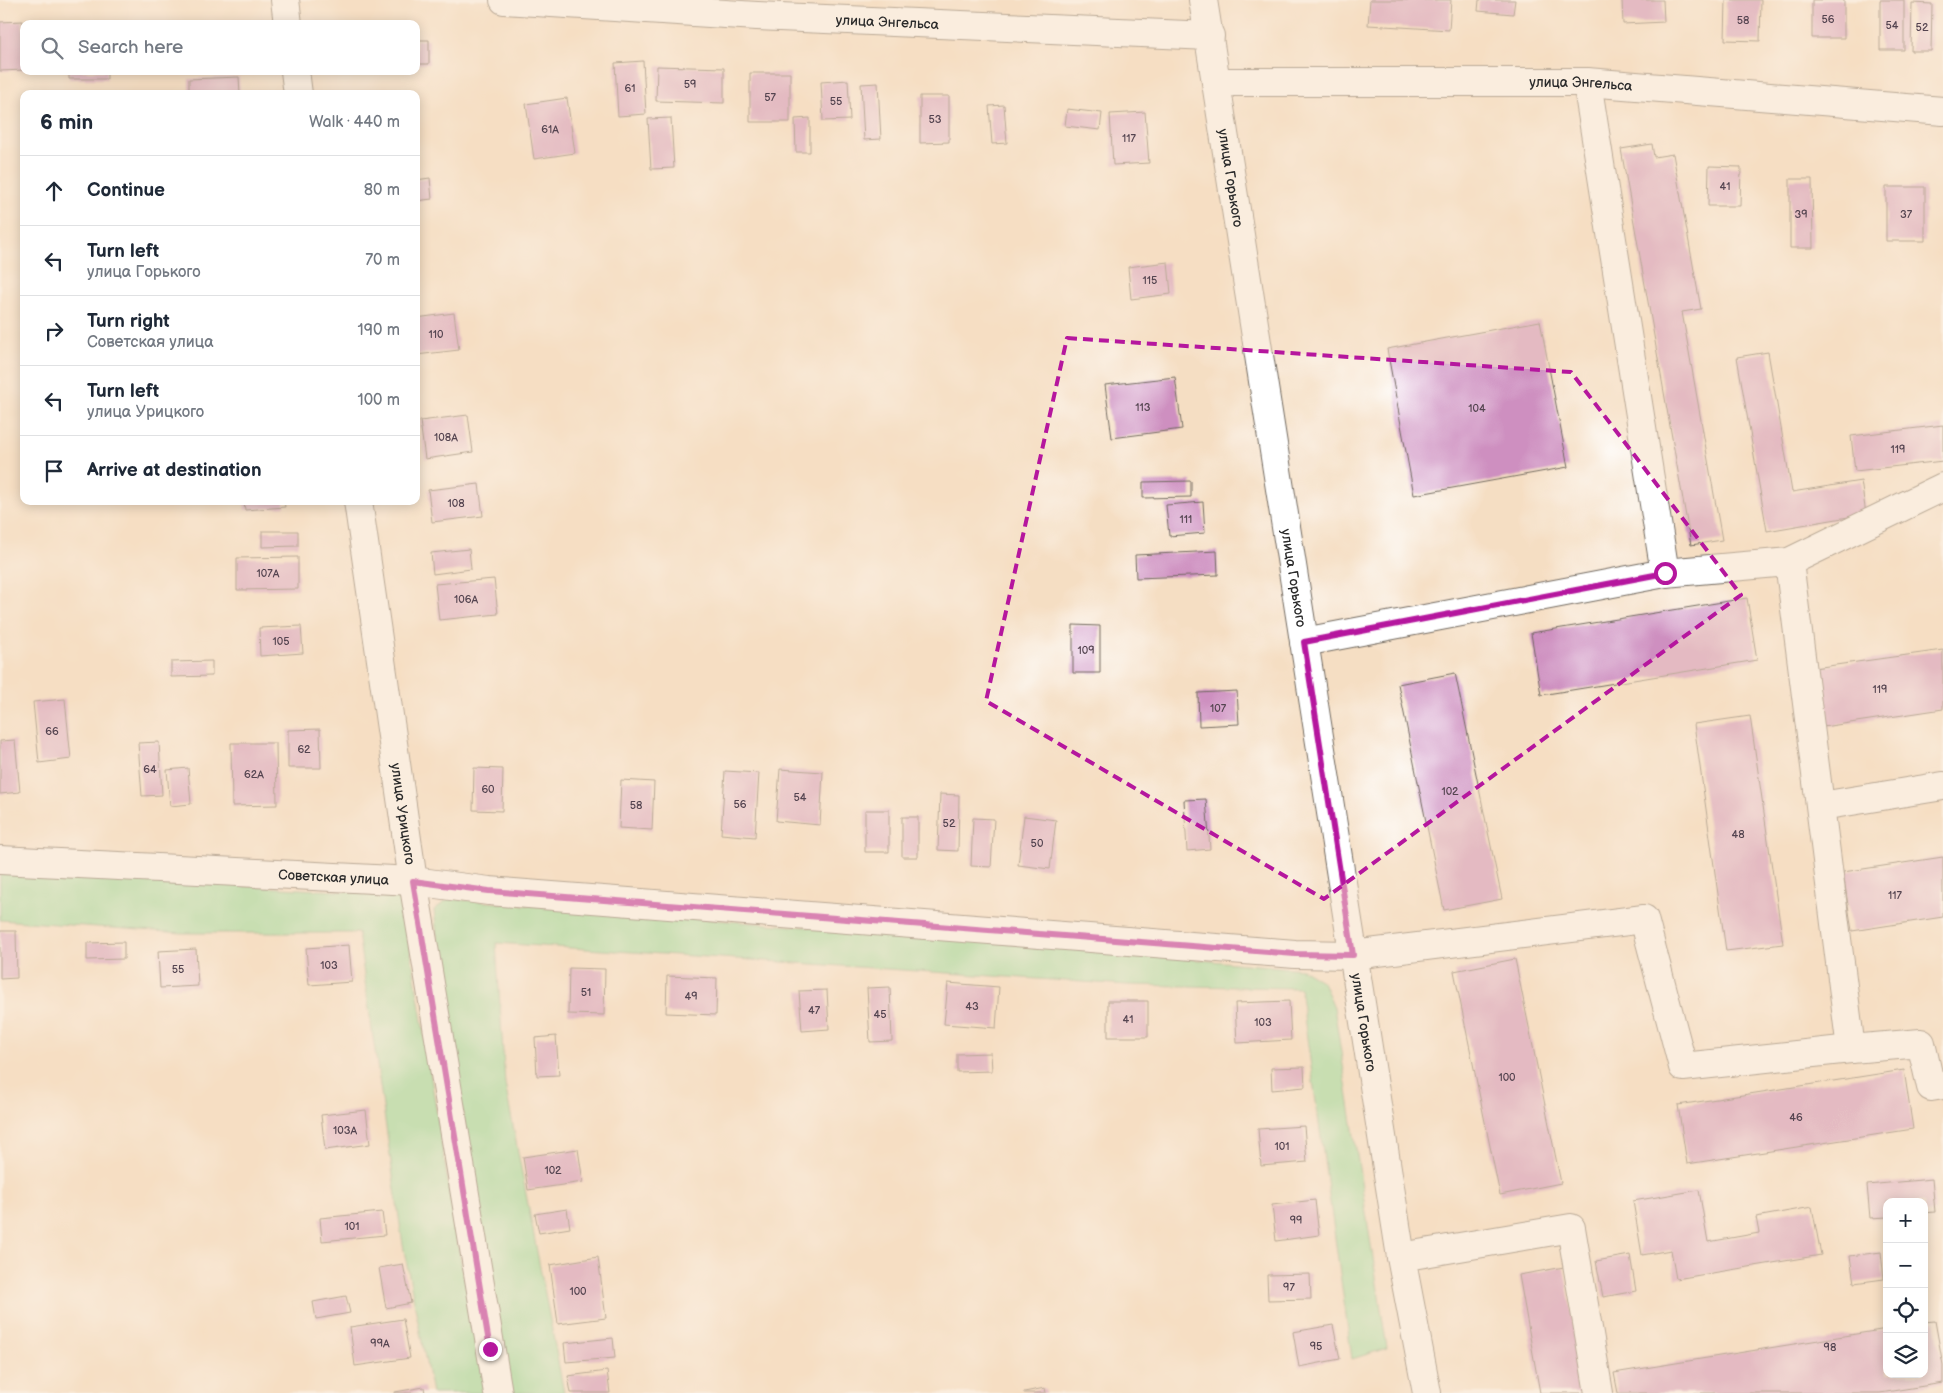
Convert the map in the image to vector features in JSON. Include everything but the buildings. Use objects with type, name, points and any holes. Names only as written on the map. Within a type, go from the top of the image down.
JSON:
[{"type":"street","points":[[285,0],[288,20]]},
{"type":"street","name":"улица Энгельса","points":[[504,0],[757,16],[1210,36]]},
{"type":"street","name":"улица Горького","points":[[1203,0],[1401,1257],[1427,1393]]},
{"type":"street","points":[[296,75],[297,90]]},
{"type":"street","name":"улица Энгельса","points":[[1217,82],[1587,82],[1943,111]]},
{"type":"street","points":[[1587,82],[1665,573]]},
{"type":"street","points":[[1304,642],[1665,573],[1789,562],[1943,487]]},
{"type":"street","name":"улица Урицкого","points":[[359,505],[413,881],[498,1393]]},
{"type":"street","points":[[1789,562],[1851,1049],[1921,1043],[1932,1087],[1943,1086]]},
{"type":"street","points":[[1821,806],[1943,786]]},
{"type":"street","name":"Советская улица","points":[[0,860],[413,881],[509,892],[1295,954],[1353,955],[1644,919],[1683,1067],[1851,1049]]},
{"type":"street","points":[[1401,1257],[1571,1228],[1600,1393]]},
{"type":"highlighted area","points":[[1067,338],[1571,372],[1741,595],[1324,899],[986,701]]},
{"type":"green space","points":[[0,873],[393,894],[403,902],[457,1240],[486,1393],[432,1393],[403,1245],[358,933],[182,933],[0,920]]},
{"type":"green space","points":[[449,899],[984,941],[1302,969],[1323,982],[1334,1007],[1387,1348],[1352,1359],[1300,988],[1128,985],[496,943],[505,1084],[564,1393],[510,1393],[446,1013],[434,910]]},
{"type":"route","points":[[490,1349],[413,881],[489,891],[1295,954],[1353,955],[1304,642],[1665,573]]}]
